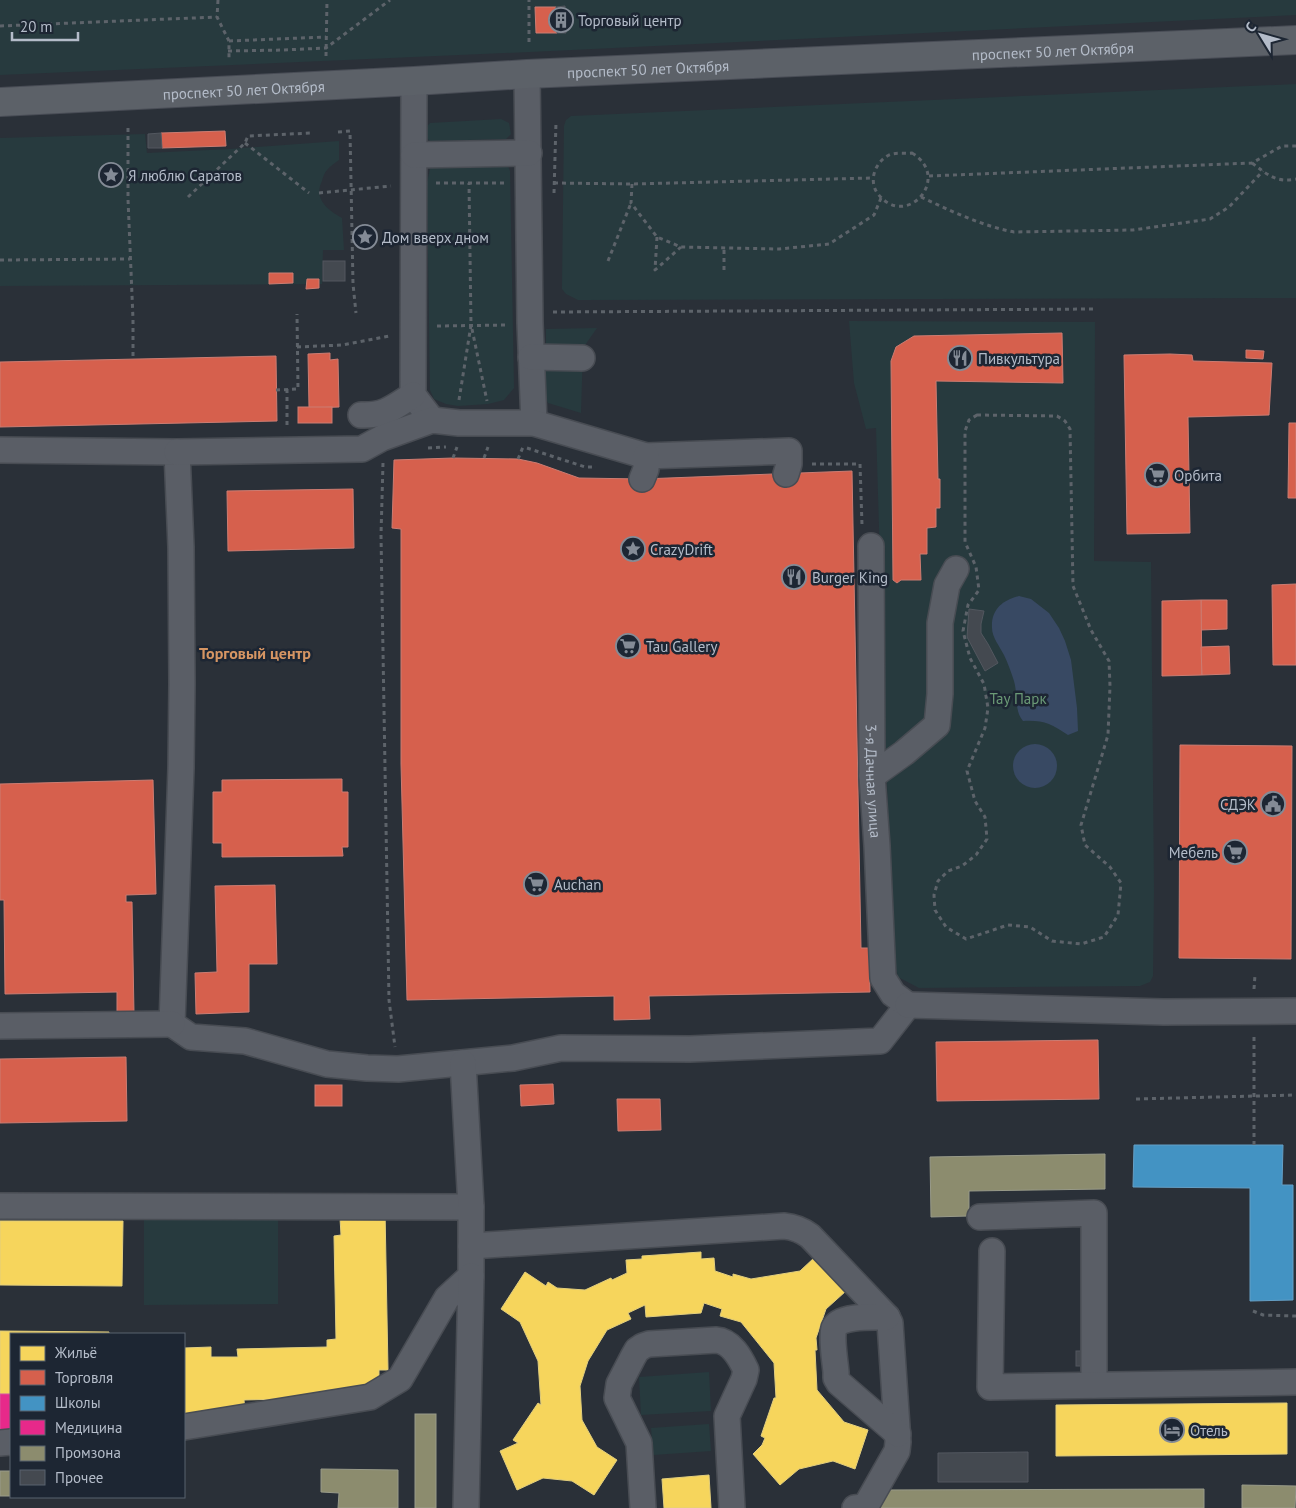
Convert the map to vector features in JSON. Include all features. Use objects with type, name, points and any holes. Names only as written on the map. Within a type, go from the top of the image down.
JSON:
[{"type":"main road","name":"проспект 50 лет Октября","points":[[0,102],[528,74],[1296,40]]},
{"type":"lane","points":[[528,74],[531,357],[534,423]]},
{"type":"lane","points":[[414,81],[413,395],[432,420]]},
{"type":"lane","points":[[414,155],[529,153]]},
{"type":"lane","points":[[531,357],[582,358]]},
{"type":"lane","points":[[361,415],[374,416],[391,410],[413,395]]},
{"type":"lane","points":[[0,450],[177,452],[288,450],[372,444],[432,420],[459,423],[534,423],[644,468],[787,462]]},
{"type":"lane","points":[[172,1024],[182,684],[181,547],[177,452]]},
{"type":"lane","name":"3-я Дачная улица","points":[[871,546],[872,776],[868,847],[883,978],[893,994],[908,1005]]},
{"type":"lane","points":[[872,776],[904,753],[937,725],[940,694],[940,622],[947,585],[956,569]]},
{"type":"lane","points":[[0,1026],[172,1024],[191,1037],[245,1041],[327,1064],[398,1070],[513,1058],[561,1048],[690,1049],[880,1041],[908,1005],[1164,1012],[1296,1011]]},
{"type":"lane","points":[[463,1063],[472,1207],[466,1508]]},
{"type":"lane","points":[[0,1206],[472,1207]]},
{"type":"lane","points":[[980,1217],[1094,1213],[1094,1385]]},
{"type":"lane","points":[[471,1246],[784,1226],[794,1226],[810,1236],[887,1317],[891,1329],[898,1434],[897,1451],[867,1504],[855,1508]]},
{"type":"lane","points":[[992,1251],[990,1387],[1296,1382]]},
{"type":"lane","points":[[185,1427],[370,1397],[400,1379],[447,1298],[471,1276]]},
{"type":"lane","points":[[887,1317],[846,1319],[835,1326],[833,1333],[836,1378],[839,1383],[898,1434]]},
{"type":"lane","points":[[643,1508],[639,1443],[616,1398],[619,1384],[632,1357],[643,1346],[649,1344],[722,1340],[728,1343],[736,1353],[746,1370],[744,1379],[727,1416],[732,1508]]},
{"type":"path","points":[[218,0],[217,17],[228,41],[228,60]]},
{"type":"path","points":[[326,56],[327,0]]},
{"type":"path","points":[[228,51],[326,48],[390,0]]},
{"type":"path","points":[[529,0],[529,42]]},
{"type":"path","points":[[0,26],[217,17]]},
{"type":"path","points":[[228,41],[326,37]]},
{"type":"path","points":[[128,128],[128,199],[133,358]]},
{"type":"path","points":[[338,132],[350,131],[353,284],[356,312]]},
{"type":"path","points":[[188,197],[246,143],[248,136],[312,133]]},
{"type":"path","points":[[246,143],[309,193]]},
{"type":"path","points":[[929,176],[1252,163],[1282,146],[1296,146]]},
{"type":"path","points":[[912,153],[921,159],[929,176],[922,196],[916,202],[906,206],[894,206],[881,198],[875,191],[872,178],[880,162],[891,154],[912,153]]},
{"type":"path","points":[[1252,163],[1270,177],[1285,181],[1296,179]]},
{"type":"path","points":[[922,196],[948,209],[1002,230],[1014,232],[1133,230],[1210,219],[1229,207],[1264,172]]},
{"type":"path","points":[[554,183],[632,184],[872,178]]},
{"type":"path","points":[[435,183],[510,183]]},
{"type":"path","points":[[458,406],[471,325],[469,183]]},
{"type":"path","points":[[608,260],[631,203],[632,184]]},
{"type":"path","points":[[319,193],[396,186]]},
{"type":"path","points":[[631,203],[657,237],[681,247],[779,249],[829,244],[874,215],[881,198]]},
{"type":"path","points":[[657,237],[655,270],[681,247]]},
{"type":"path","points":[[724,248],[724,270]]},
{"type":"path","points":[[0,260],[130,259]]},
{"type":"path","points":[[552,312],[1097,309]]},
{"type":"path","points":[[276,390],[298,389],[297,314]]},
{"type":"path","points":[[471,325],[488,404]]},
{"type":"path","points":[[429,326],[514,325]]},
{"type":"path","points":[[297,347],[342,345],[397,334]]},
{"type":"path","points":[[287,389],[288,450]]},
{"type":"path","points":[[977,415],[1057,416],[1065,421],[1070,429],[1073,586],[1091,630],[1109,661],[1108,735],[1081,825],[1086,844],[1110,867],[1121,883],[1118,915],[1104,937],[1081,944],[1052,941],[1030,927],[1008,925],[966,939],[946,927],[935,910],[934,895],[938,881],[948,872],[962,866],[976,855],[987,839],[985,817],[974,801],[967,771],[984,728],[988,708],[984,684],[970,658],[963,631],[968,606],[979,590],[976,567],[965,542],[965,431],[969,420],[977,415]]},
{"type":"path","points":[[372,444],[381,535],[389,990],[398,1070]]},
{"type":"path","points":[[453,458],[457,446]]},
{"type":"path","points":[[484,458],[488,446]]},
{"type":"path","points":[[518,459],[523,447]]},
{"type":"path","points":[[1254,1032],[1254,1145]]},
{"type":"path","points":[[1136,1099],[1296,1095]]},
{"type":"path","points":[[1253,1311],[1263,1315],[1296,1316]]},
{"type":"green space","points":[[0,0],[1296,0],[1296,15],[530,52],[0,75]]},
{"type":"green space","points":[[1296,84],[1296,298],[578,300],[566,294],[562,289],[564,126],[566,120],[571,116]]},
{"type":"green space","points":[[501,119],[509,123],[511,134],[506,139],[430,141],[425,136],[426,128],[430,123]]},
{"type":"green space","points":[[145,134],[147,153],[339,141],[339,160],[325,172],[319,193],[327,208],[342,218],[344,250],[323,250],[322,284],[0,286],[0,138]]},
{"type":"green space","points":[[438,162],[507,164],[510,171],[514,388],[504,400],[488,404],[458,406],[446,404],[434,399],[430,390],[427,183],[430,169]]},
{"type":"green space","name":"Тау Парк","points":[[849,321],[1095,322],[1094,561],[1151,562],[1154,889],[1153,976],[1150,982],[1140,986],[919,988],[898,977],[893,954],[876,428],[866,429],[854,383]]},
{"type":"green space","points":[[597,328],[583,348],[581,413],[548,403],[546,398],[546,329]]},
{"type":"green space","points":[[144,1220],[278,1220],[278,1304],[144,1305]]},
{"type":"green space","points":[[709,1372],[711,1411],[641,1415],[639,1377]]},
{"type":"green space","points":[[709,1424],[711,1451],[653,1455],[651,1428]]},
{"type":"water","points":[[1019,596],[1031,599],[1049,613],[1065,641],[1071,660],[1078,731],[1068,735],[1047,724],[1036,721],[1023,721],[1018,712],[1014,681],[992,631],[992,621],[999,606]]},
{"type":"water","points":[[1035,744],[1047,748],[1053,754],[1057,766],[1053,778],[1047,784],[1035,788],[1023,784],[1017,778],[1013,766],[1017,754],[1023,748]]},
{"type":"building: Жильё","points":[[385,1210],[388,1370],[379,1370],[379,1389],[326,1390],[326,1398],[244,1400],[245,1412],[185,1414],[185,1348],[211,1347],[211,1357],[238,1357],[237,1349],[327,1347],[327,1340],[336,1339],[334,1236],[341,1235],[340,1218]]},
{"type":"building: Жильё","points":[[0,1221],[123,1221],[122,1286],[0,1285]]},
{"type":"building: Жильё","points":[[701,1252],[701,1259],[714,1258],[715,1271],[733,1277],[733,1274],[751,1279],[800,1271],[815,1257],[846,1291],[826,1309],[816,1338],[817,1390],[844,1422],[868,1430],[855,1469],[833,1461],[799,1469],[780,1485],[753,1454],[762,1445],[765,1438],[761,1436],[774,1398],[776,1398],[774,1363],[741,1322],[720,1316],[722,1309],[704,1303],[701,1313],[646,1317],[645,1305],[628,1313],[631,1319],[607,1330],[588,1361],[580,1386],[582,1420],[597,1447],[617,1460],[594,1495],[572,1481],[543,1478],[517,1490],[500,1451],[518,1443],[513,1440],[538,1403],[541,1405],[538,1361],[520,1322],[501,1309],[525,1272],[546,1286],[548,1282],[557,1288],[585,1290],[627,1273],[626,1260],[642,1259],[642,1256]]},
{"type":"building: Жильё","points":[[0,1331],[109,1332],[10,1333],[10,1394],[0,1394]]},
{"type":"building: Жильё","name":"Отель","points":[[1287,1403],[1287,1454],[1056,1456],[1056,1405]]},
{"type":"building: Жильё","points":[[709,1475],[711,1508],[664,1508],[662,1479]]},
{"type":"building: Торговля","points":[[535,7],[556,7],[557,33],[536,33]]},
{"type":"building: Торговля","points":[[225,131],[226,146],[162,148],[161,133]]},
{"type":"building: Торговля","points":[[269,273],[293,273],[293,283],[269,284]]},
{"type":"building: Торговля","points":[[307,279],[319,279],[319,288],[306,289]]},
{"type":"building: Торговля","points":[[1062,333],[1063,383],[936,381],[940,508],[936,508],[936,527],[927,528],[927,554],[920,554],[921,580],[901,580],[897,583],[893,580],[891,361],[896,347],[914,336]]},
{"type":"building: Торговля","points":[[1246,350],[1264,351],[1263,359],[1246,358]]},
{"type":"building: Торговля","points":[[330,353],[330,360],[338,359],[339,407],[309,408],[308,354]]},
{"type":"building: Торговля","name":"Орбита","points":[[1124,355],[1192,355],[1193,361],[1272,363],[1269,415],[1188,417],[1190,533],[1127,534]]},
{"type":"building: Торговля","points":[[276,356],[277,421],[0,427],[0,362]]},
{"type":"building: Торговля","points":[[298,407],[332,407],[332,423],[298,423]]},
{"type":"building: Торговля","points":[[1289,423],[1296,423],[1296,498],[1288,498]]},
{"type":"building: Торговля","name":"Tau Gallery","points":[[453,458],[518,459],[537,463],[579,478],[642,479],[852,471],[861,948],[869,948],[870,992],[649,996],[650,1019],[614,1020],[614,996],[407,1000],[401,764],[401,529],[392,528],[394,460]]},
{"type":"building: Торговля","points":[[353,489],[354,548],[228,551],[227,491]]},
{"type":"building: Торговля","points":[[1296,584],[1296,665],[1273,665],[1272,585]]},
{"type":"building: Торговля","points":[[1201,600],[1227,600],[1227,629],[1201,630]]},
{"type":"building: Торговля","points":[[1201,600],[1202,675],[1162,676],[1162,601]]},
{"type":"building: Торговля","points":[[1229,646],[1230,674],[1202,675],[1201,647]]},
{"type":"building: Торговля","name":"Мебель","points":[[1180,745],[1292,746],[1291,959],[1179,958]]},
{"type":"building: Торговля","points":[[342,779],[342,792],[348,792],[348,847],[342,847],[343,856],[222,857],[222,843],[213,843],[213,792],[222,792],[222,780]]},
{"type":"building: Торговля","points":[[153,780],[156,894],[126,895],[126,902],[132,902],[134,1014],[117,1014],[117,992],[5,994],[4,900],[0,900],[0,784]]},
{"type":"building: Торговля","points":[[275,885],[277,964],[249,964],[249,1012],[196,1014],[195,973],[217,972],[215,886]]},
{"type":"building: Торговля","points":[[1098,1040],[1099,1099],[937,1101],[936,1042]]},
{"type":"building: Торговля","points":[[126,1057],[127,1121],[0,1123],[0,1059]]},
{"type":"building: Торговля","points":[[553,1084],[554,1104],[521,1106],[520,1085]]},
{"type":"building: Торговля","points":[[315,1085],[342,1085],[342,1106],[315,1106]]},
{"type":"building: Торговля","points":[[617,1099],[660,1099],[661,1130],[618,1131]]},
{"type":"building: Школы","points":[[1134,1145],[1283,1145],[1282,1185],[1293,1185],[1293,1300],[1250,1301],[1250,1188],[1133,1187]]},
{"type":"building: Медицина","points":[[0,1394],[10,1394],[10,1433],[0,1433]]},
{"type":"building: Промзона","points":[[1105,1154],[1105,1189],[969,1191],[969,1216],[931,1217],[930,1157]]},
{"type":"building: Промзона","points":[[415,1414],[436,1414],[436,1508],[415,1508]]},
{"type":"building: Промзона","points":[[321,1469],[398,1470],[398,1508],[338,1508],[339,1493],[321,1492]]},
{"type":"building: Промзона","points":[[0,1471],[10,1471],[10,1496],[0,1496]]},
{"type":"building: Промзона","points":[[1242,1485],[1296,1486],[1295,1508],[1242,1508]]},
{"type":"building: Промзона","points":[[1204,1489],[1204,1508],[880,1508],[880,1490]]},
{"type":"building: Прочее","name":"Торговый центр","points":[[565,6],[566,33],[557,33],[556,7]]},
{"type":"building: Прочее","points":[[161,133],[162,148],[148,148],[148,134]]},
{"type":"building: Прочее","points":[[323,261],[345,261],[345,281],[323,281]]},
{"type":"building: Прочее","points":[[969,609],[984,611],[981,633],[998,663],[985,671],[967,637]]},
{"type":"building: Прочее","points":[[1076,1351],[1086,1351],[1086,1366],[1076,1366]]},
{"type":"building: Прочее","points":[[1028,1452],[1028,1482],[938,1482],[938,1453]]},
{"type":"place","name":"Торговый центр","points":[[561,20]]},
{"type":"place","name":"Я люблю Саратов","points":[[111,175]]},
{"type":"place","name":"Дом вверх дном","points":[[365,237]]},
{"type":"place","name":"Пивкультура","points":[[960,358]]},
{"type":"place","name":"Орбита","points":[[1157,475]]},
{"type":"place","name":"CrazyDrift","points":[[633,549]]},
{"type":"place","name":"Burger King","points":[[794,577]]},
{"type":"place","name":"Tau Gallery","points":[[628,646]]},
{"type":"place","name":"СДЭК","points":[[1273,804]]},
{"type":"place","name":"Мебель","points":[[1235,852]]},
{"type":"place","name":"Auchan","points":[[536,884]]},
{"type":"place","name":"Отель","points":[[1172,1430]]},
{"type":"district","name":"Торговый центр","points":[[255,653]]}]
